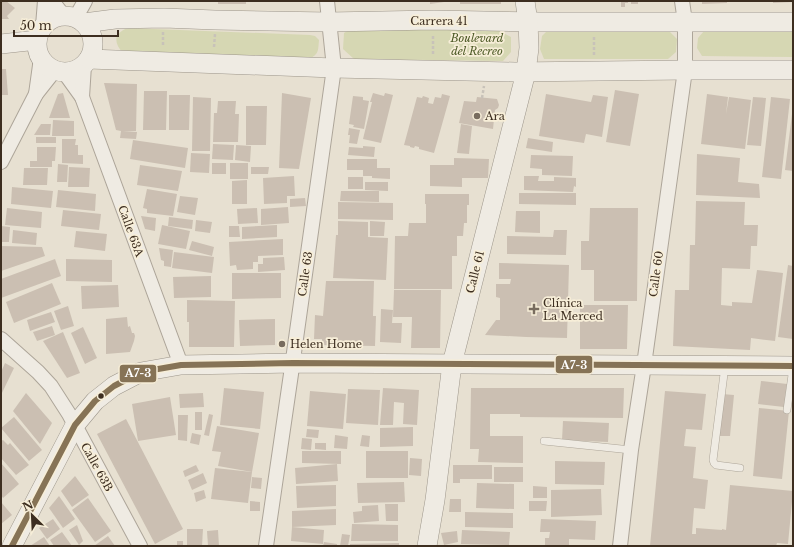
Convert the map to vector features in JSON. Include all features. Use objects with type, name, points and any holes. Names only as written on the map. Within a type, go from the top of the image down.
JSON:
[{"type":"street","points":[[1,44],[40,33],[48,21],[72,11],[90,29],[93,36],[94,44],[87,62],[78,69],[71,71],[59,71],[47,66],[41,58],[37,50],[40,33],[45,1]]},
{"type":"street","name":"Calle 63","points":[[266,546],[334,68],[327,1]]},
{"type":"street","name":"Calle 61","points":[[427,546],[435,500],[452,364],[526,72],[529,48],[528,22],[525,1]]},
{"type":"street","name":"Calle 60","points":[[620,546],[631,450],[685,70],[685,22],[682,1]]},
{"type":"street","name":"Carrera 41","points":[[72,11],[115,18],[329,22],[434,20],[528,22],[793,22]]},
{"type":"street","points":[[36,94],[41,58]]},
{"type":"street","points":[[87,62],[162,62],[334,68],[526,72],[793,70]]},
{"type":"street","name":"Calle 63A","points":[[82,97],[87,62]]},
{"type":"street","points":[[1,162],[36,94],[59,71]]},
{"type":"street","name":"Calle 63A","points":[[59,71],[82,97],[181,365]]},
{"type":"street","name":"Calle 63B","points":[[1,339],[38,372],[51,386],[69,414],[140,546]]},
{"type":"street","points":[[12,546],[75,425],[95,401],[114,386],[141,372],[181,365],[293,363],[793,367]]},
{"type":"lane","points":[[725,366],[713,460],[716,465],[740,468]]},
{"type":"lane","points":[[787,410],[793,367]]},
{"type":"lane","points":[[544,441],[631,450]]},
{"type":"path","points":[[162,62],[164,18]]},
{"type":"path","points":[[214,64],[215,20]]},
{"type":"path","points":[[433,70],[434,20]]},
{"type":"path","points":[[594,22],[595,71]]},
{"type":"green space","name":"Boulevard del Recreo","points":[[354,27],[496,29],[511,37],[511,52],[503,61],[354,59],[343,49],[344,33]]},
{"type":"green space","points":[[128,28],[310,35],[315,36],[319,40],[317,52],[309,59],[123,53],[116,42],[116,38],[120,32]]},
{"type":"green space","points":[[548,30],[669,31],[677,39],[676,52],[668,59],[544,59],[540,49],[542,36]]},
{"type":"green space","points":[[704,31],[793,32],[793,57],[702,56],[697,48],[698,38]]},
{"type":"building","points":[[1,1],[6,1],[15,8],[7,16],[9,19],[1,19]]},
{"type":"building","points":[[218,1],[246,1],[246,4],[218,4]]},
{"type":"building","points":[[430,1],[444,1],[444,2],[430,4]]},
{"type":"building","points":[[460,1],[501,1],[501,4],[460,4]]},
{"type":"building","points":[[621,1],[628,1],[628,3],[625,3],[625,7],[621,7]]},
{"type":"building","points":[[631,1],[638,1],[638,4],[631,4]]},
{"type":"building","points":[[702,1],[727,1],[727,3],[702,4]]},
{"type":"building","points":[[773,1],[793,1],[793,2],[773,3]]},
{"type":"building","points":[[1,69],[6,69],[8,95],[1,95]]},
{"type":"building","points":[[104,83],[137,84],[136,131],[123,131],[137,132],[136,139],[120,138],[121,131],[116,130]]},
{"type":"building","points":[[615,90],[639,94],[630,146],[606,142]]},
{"type":"building","points":[[144,91],[167,91],[166,130],[143,130]]},
{"type":"building","points":[[63,93],[70,118],[49,118],[58,94]]},
{"type":"building","points":[[282,93],[311,98],[299,169],[279,168]]},
{"type":"building","points":[[373,93],[384,96],[385,93],[393,95],[381,143],[363,139]]},
{"type":"building","points":[[442,94],[450,96],[434,153],[419,149],[419,147],[415,146],[414,148],[404,145],[417,97],[422,98],[423,96],[429,98],[428,103],[433,104],[435,97],[441,98]]},
{"type":"building","points":[[546,94],[591,102],[593,95],[608,97],[602,137],[586,134],[584,143],[539,136]]},
{"type":"building","points":[[707,94],[728,97],[726,114],[729,97],[751,100],[745,149],[701,144]]},
{"type":"building","points":[[169,95],[190,95],[189,130],[169,130]]},
{"type":"building","points":[[353,96],[363,97],[363,100],[369,101],[364,129],[353,127],[354,125],[349,124]]},
{"type":"building","points":[[193,97],[211,98],[210,151],[192,151]]},
{"type":"building","name":"Ara","points":[[477,97],[497,99],[499,105],[495,110],[493,129],[459,123],[464,101],[476,102]]},
{"type":"building","points":[[753,97],[766,98],[761,146],[747,145]]},
{"type":"building","points":[[771,97],[790,99],[781,179],[762,177]]},
{"type":"building","points":[[218,101],[236,101],[235,114],[239,114],[238,142],[213,142],[214,113],[217,113]]},
{"type":"building","points":[[246,106],[267,106],[266,145],[246,145]]},
{"type":"building","points":[[793,114],[793,171],[785,170]]},
{"type":"building","points":[[53,120],[74,121],[74,136],[52,136]]},
{"type":"building","points":[[41,124],[51,124],[50,135],[34,135]]},
{"type":"building","points":[[461,124],[472,126],[469,154],[457,153]]},
{"type":"building","points":[[349,128],[360,130],[357,144],[349,143]]},
{"type":"building","points":[[36,137],[56,137],[56,143],[36,143]]},
{"type":"building","points":[[528,138],[553,142],[552,152],[526,148]]},
{"type":"building","points":[[62,139],[76,139],[75,145],[78,145],[78,155],[83,155],[83,164],[62,163]]},
{"type":"building","points":[[133,140],[188,148],[185,168],[130,159]]},
{"type":"building","points":[[213,144],[234,145],[233,160],[212,159]]},
{"type":"building","points":[[236,145],[251,146],[250,162],[235,160]]},
{"type":"building","points":[[363,146],[375,147],[374,157],[348,155],[349,147],[363,148]]},
{"type":"building","points":[[37,147],[56,147],[55,161],[52,161],[52,167],[30,167],[30,161],[37,161]]},
{"type":"building","points":[[191,153],[210,154],[209,173],[190,172]]},
{"type":"building","points":[[697,154],[740,158],[738,182],[759,184],[760,198],[696,195]]},
{"type":"building","points":[[531,155],[573,156],[572,176],[542,175],[542,169],[530,168]]},
{"type":"building","points":[[454,158],[489,159],[488,178],[462,178],[462,187],[430,186],[430,165],[454,165]]},
{"type":"building","points":[[347,159],[377,159],[377,168],[390,168],[390,179],[363,176],[363,170],[347,170]]},
{"type":"building","points":[[212,163],[226,163],[226,174],[212,174]]},
{"type":"building","points":[[230,163],[248,163],[248,179],[230,179]]},
{"type":"building","points":[[58,164],[68,165],[67,182],[57,182]]},
{"type":"building","points":[[140,165],[182,171],[178,191],[137,185]]},
{"type":"building","points":[[69,167],[90,168],[89,187],[68,187]]},
{"type":"building","points":[[251,167],[269,167],[268,174],[251,174]]},
{"type":"building","points":[[24,168],[48,168],[47,185],[23,185]]},
{"type":"building","points":[[294,176],[295,196],[287,196],[287,203],[264,204],[263,178]]},
{"type":"building","points":[[524,176],[539,176],[538,181],[554,181],[554,177],[576,178],[576,187],[574,186],[573,192],[524,190]]},
{"type":"building","points":[[348,177],[363,177],[363,189],[348,189]]},
{"type":"building","points":[[247,180],[247,204],[232,204],[232,181]]},
{"type":"building","points":[[365,182],[388,182],[388,191],[365,190]]},
{"type":"building","points":[[12,187],[53,191],[51,208],[11,204]]},
{"type":"building","points":[[147,189],[177,194],[173,216],[147,213],[147,209],[143,208]]},
{"type":"building","points":[[58,190],[96,194],[95,211],[56,207]]},
{"type":"building","points":[[341,191],[379,191],[379,202],[340,201]]},
{"type":"building","points":[[519,193],[576,193],[576,205],[519,204]]},
{"type":"building","points":[[425,194],[469,194],[469,205],[467,205],[467,223],[464,223],[463,236],[457,236],[457,256],[452,256],[452,289],[394,289],[395,236],[408,236],[409,223],[426,223]]},
{"type":"building","points":[[180,196],[198,198],[195,215],[177,212]]},
{"type":"building","points":[[305,198],[306,206],[290,207],[290,199]]},
{"type":"building","points":[[696,201],[745,202],[744,225],[758,225],[757,246],[751,246],[750,269],[722,268],[721,305],[732,306],[732,302],[752,303],[757,270],[783,273],[775,341],[751,338],[750,350],[673,346],[675,290],[689,290],[690,245],[695,245]]},
{"type":"building","points":[[338,202],[393,203],[393,220],[338,219]]},
{"type":"building","points":[[288,207],[289,223],[261,225],[261,209]]},
{"type":"building","points":[[7,208],[42,212],[41,228],[5,225]]},
{"type":"building","points":[[257,208],[258,223],[238,224],[237,209]]},
{"type":"building","points":[[590,208],[638,208],[637,301],[594,301],[594,270],[581,270],[581,241],[589,241]]},
{"type":"building","points":[[63,210],[101,214],[99,230],[61,226]]},
{"type":"building","points":[[516,211],[540,211],[540,233],[515,232]]},
{"type":"building","points":[[141,216],[156,218],[155,231],[145,229]]},
{"type":"building","points":[[169,217],[193,220],[192,229],[168,226]]},
{"type":"building","points":[[196,220],[212,222],[210,233],[195,231]]},
{"type":"building","points":[[338,221],[368,222],[368,237],[388,238],[386,280],[333,278],[336,235],[338,235]]},
{"type":"building","points":[[370,221],[385,222],[384,236],[370,236]]},
{"type":"building","points":[[162,225],[190,231],[186,249],[158,244]]},
{"type":"building","points":[[277,225],[277,237],[242,239],[242,227]]},
{"type":"building","points":[[1,226],[10,227],[9,242],[1,242]]},
{"type":"building","points":[[229,226],[239,226],[240,237],[229,237]]},
{"type":"building","points":[[13,230],[37,233],[36,245],[12,243]]},
{"type":"building","points":[[554,230],[567,230],[566,255],[507,254],[507,236],[553,237]]},
{"type":"building","points":[[76,231],[107,234],[105,251],[74,247]]},
{"type":"building","points":[[283,239],[283,255],[258,256],[258,262],[253,262],[253,269],[237,270],[236,265],[230,266],[229,242]]},
{"type":"building","points":[[192,241],[214,247],[212,256],[189,250]]},
{"type":"building","points":[[1,246],[42,247],[45,256],[1,271]]},
{"type":"building","points":[[159,248],[173,250],[171,267],[164,266],[164,261],[161,260]]},
{"type":"building","points":[[174,252],[214,257],[212,273],[172,268]]},
{"type":"building","points":[[284,257],[285,270],[258,272],[258,264],[263,264],[263,258]]},
{"type":"building","points":[[55,259],[61,276],[1,298],[1,279]]},
{"type":"building","points":[[66,259],[112,260],[112,282],[66,281]]},
{"type":"building","name":"Clínica La Merced","points":[[499,263],[569,265],[567,338],[485,335],[496,320],[500,320],[500,298],[496,297],[496,284],[510,284],[511,279],[499,279]]},
{"type":"building","points":[[788,265],[793,266],[793,339],[778,337]]},
{"type":"building","points":[[232,273],[281,273],[281,298],[232,299]]},
{"type":"building","points":[[211,276],[211,297],[174,298],[173,277]]},
{"type":"building","points":[[326,281],[374,281],[373,316],[376,316],[375,346],[322,345],[322,339],[314,339],[315,315],[323,316]]},
{"type":"building","points":[[52,283],[61,304],[14,323],[6,302]]},
{"type":"building","points":[[118,285],[119,307],[82,309],[81,286]]},
{"type":"building","points":[[394,290],[441,290],[440,348],[411,348],[412,317],[393,317]]},
{"type":"building","points":[[187,300],[235,301],[234,347],[189,347]]},
{"type":"building","points":[[580,305],[628,305],[627,349],[580,349]]},
{"type":"building","points":[[68,306],[74,326],[61,330],[54,311]]},
{"type":"building","points":[[381,309],[393,310],[392,323],[402,323],[401,343],[380,342]]},
{"type":"building","points":[[51,312],[55,322],[30,331],[27,320]]},
{"type":"building","points":[[127,317],[128,327],[130,326],[132,333],[134,333],[135,336],[130,352],[106,354],[106,319]]},
{"type":"building","points":[[275,319],[275,345],[240,346],[239,320]]},
{"type":"building","points":[[52,326],[55,335],[37,341],[33,332]]},
{"type":"building","points":[[83,327],[97,358],[85,364],[71,333]]},
{"type":"building","points":[[63,332],[80,373],[67,378],[43,341]]},
{"type":"building","points":[[5,363],[14,368],[1,395],[1,372]]},
{"type":"building","points":[[761,381],[787,384],[784,407],[758,404]]},
{"type":"building","points":[[224,388],[264,392],[260,429],[220,425]]},
{"type":"building","points":[[383,388],[419,390],[417,425],[403,424],[404,403],[394,402],[393,425],[380,425]]},
{"type":"building","points":[[471,388],[624,388],[623,418],[520,417],[520,414],[490,414],[490,436],[523,436],[523,463],[478,462],[479,449],[470,449]]},
{"type":"building","points":[[348,389],[380,390],[378,425],[346,423]]},
{"type":"building","points":[[310,391],[346,394],[343,429],[307,426]]},
{"type":"building","points":[[665,391],[706,394],[702,430],[686,429],[684,446],[696,447],[693,478],[708,480],[705,509],[694,508],[692,534],[696,534],[696,528],[726,530],[730,485],[793,491],[788,544],[777,543],[776,546],[650,546]]},
{"type":"building","points":[[26,393],[52,423],[40,444],[13,411]]},
{"type":"building","points":[[203,393],[204,407],[180,408],[179,394]]},
{"type":"building","points":[[722,394],[734,395],[730,436],[719,436]]},
{"type":"building","points":[[170,397],[176,435],[138,441],[132,404]]},
{"type":"building","points":[[759,408],[789,411],[782,479],[753,476]]},
{"type":"building","points":[[195,412],[202,412],[202,430],[195,430]]},
{"type":"building","points":[[209,414],[213,415],[209,436],[204,435]]},
{"type":"building","points":[[178,415],[188,415],[187,441],[178,440]]},
{"type":"building","points":[[14,417],[42,450],[29,461],[1,428]]},
{"type":"building","points":[[126,419],[183,529],[155,544],[97,434]]},
{"type":"building","points":[[563,421],[609,423],[608,442],[562,440]]},
{"type":"building","points":[[217,426],[259,433],[252,472],[218,466],[221,452],[212,451]]},
{"type":"building","points":[[413,427],[413,446],[380,447],[380,428]]},
{"type":"building","points":[[307,429],[319,430],[318,438],[306,437]]},
{"type":"building","points":[[192,433],[201,435],[199,445],[190,443]]},
{"type":"building","points":[[335,435],[348,437],[347,449],[334,448]]},
{"type":"building","points":[[362,435],[370,436],[369,447],[360,446]]},
{"type":"building","points":[[302,438],[312,439],[311,450],[301,449]]},
{"type":"building","points":[[3,440],[8,445],[10,443],[29,465],[16,475],[1,458],[1,441]]},
{"type":"building","points":[[315,443],[326,443],[326,450],[315,449]]},
{"type":"building","points":[[302,451],[341,451],[341,464],[302,463]]},
{"type":"building","points":[[366,451],[408,451],[408,478],[366,478]]},
{"type":"building","points":[[410,458],[422,459],[421,476],[409,475]]},
{"type":"building","points":[[555,461],[605,462],[604,485],[555,484]]},
{"type":"building","points":[[1,463],[19,484],[3,498],[1,495]]},
{"type":"building","points":[[337,464],[338,481],[296,484],[295,468]]},
{"type":"building","points":[[196,465],[199,471],[185,477],[183,471]]},
{"type":"building","points":[[453,465],[492,465],[492,479],[460,479],[460,483],[453,483]]},
{"type":"building","points":[[494,467],[523,467],[523,482],[494,482]]},
{"type":"building","points":[[215,468],[252,472],[248,503],[211,499]]},
{"type":"building","points":[[203,473],[207,483],[192,490],[188,480]]},
{"type":"building","points":[[75,476],[89,495],[72,507],[61,491]]},
{"type":"building","points":[[252,477],[262,478],[261,489],[251,488]]},
{"type":"building","points":[[404,482],[405,502],[358,503],[357,483]]},
{"type":"building","points":[[477,483],[514,484],[514,509],[476,508]]},
{"type":"building","points":[[336,485],[336,506],[297,508],[296,486]]},
{"type":"building","points":[[533,486],[547,487],[547,498],[533,498]]},
{"type":"building","points":[[601,489],[602,515],[551,517],[551,490]]},
{"type":"building","points":[[204,490],[206,498],[196,502],[194,493]]},
{"type":"building","points":[[59,496],[75,519],[63,528],[49,508]]},
{"type":"building","points":[[88,498],[111,531],[95,542],[72,510]]},
{"type":"building","points":[[450,499],[461,499],[461,512],[449,512]]},
{"type":"building","points":[[250,501],[260,502],[260,511],[250,511]]},
{"type":"building","points":[[529,501],[547,501],[546,511],[529,511]]},
{"type":"building","points":[[1,502],[12,515],[1,524]]},
{"type":"building","points":[[385,504],[398,504],[398,521],[386,521]]},
{"type":"building","points":[[378,505],[379,521],[354,523],[353,512],[362,511],[362,506]]},
{"type":"building","points":[[336,509],[336,525],[292,527],[292,511]]},
{"type":"building","points":[[465,512],[513,513],[513,528],[465,527]]},
{"type":"building","points":[[53,519],[60,529],[47,539],[39,528]]},
{"type":"building","points":[[541,519],[596,521],[595,540],[569,539],[569,546],[545,546],[545,538],[549,538],[550,532],[540,532]]},
{"type":"building","points":[[352,524],[398,525],[398,541],[351,541]]},
{"type":"building","points":[[77,525],[83,541],[79,545],[69,530]]},
{"type":"building","points":[[292,527],[324,530],[323,544],[291,541]]},
{"type":"building","points":[[187,529],[203,529],[202,546],[187,546]]},
{"type":"building","points":[[218,530],[219,546],[208,546],[207,531]]},
{"type":"building","points":[[462,530],[510,532],[509,545],[461,544]]},
{"type":"building","points":[[457,531],[458,542],[444,545],[441,533]]},
{"type":"building","points":[[62,532],[72,546],[54,546],[50,540]]},
{"type":"building","points":[[342,534],[350,535],[348,546],[340,546]]},
{"type":"building","points":[[108,536],[115,546],[94,546]]},
{"type":"building","points":[[44,537],[50,546],[30,546]]},
{"type":"building","points":[[177,541],[183,541],[183,546],[177,546]]},
{"type":"building","points":[[324,542],[337,544],[337,546],[323,546]]},
{"type":"building","points":[[399,543],[399,546],[350,546],[350,544]]},
{"type":"transit line","name":"A7-3","points":[[12,546],[75,425],[95,401],[114,386],[141,372],[181,365],[293,363],[793,366]]},
{"type":"place","name":"Ara","points":[[477,116]]},
{"type":"place","name":"Clínica La Merced","points":[[534,309]]},
{"type":"place","name":"Helen Home","points":[[282,344]]}]
